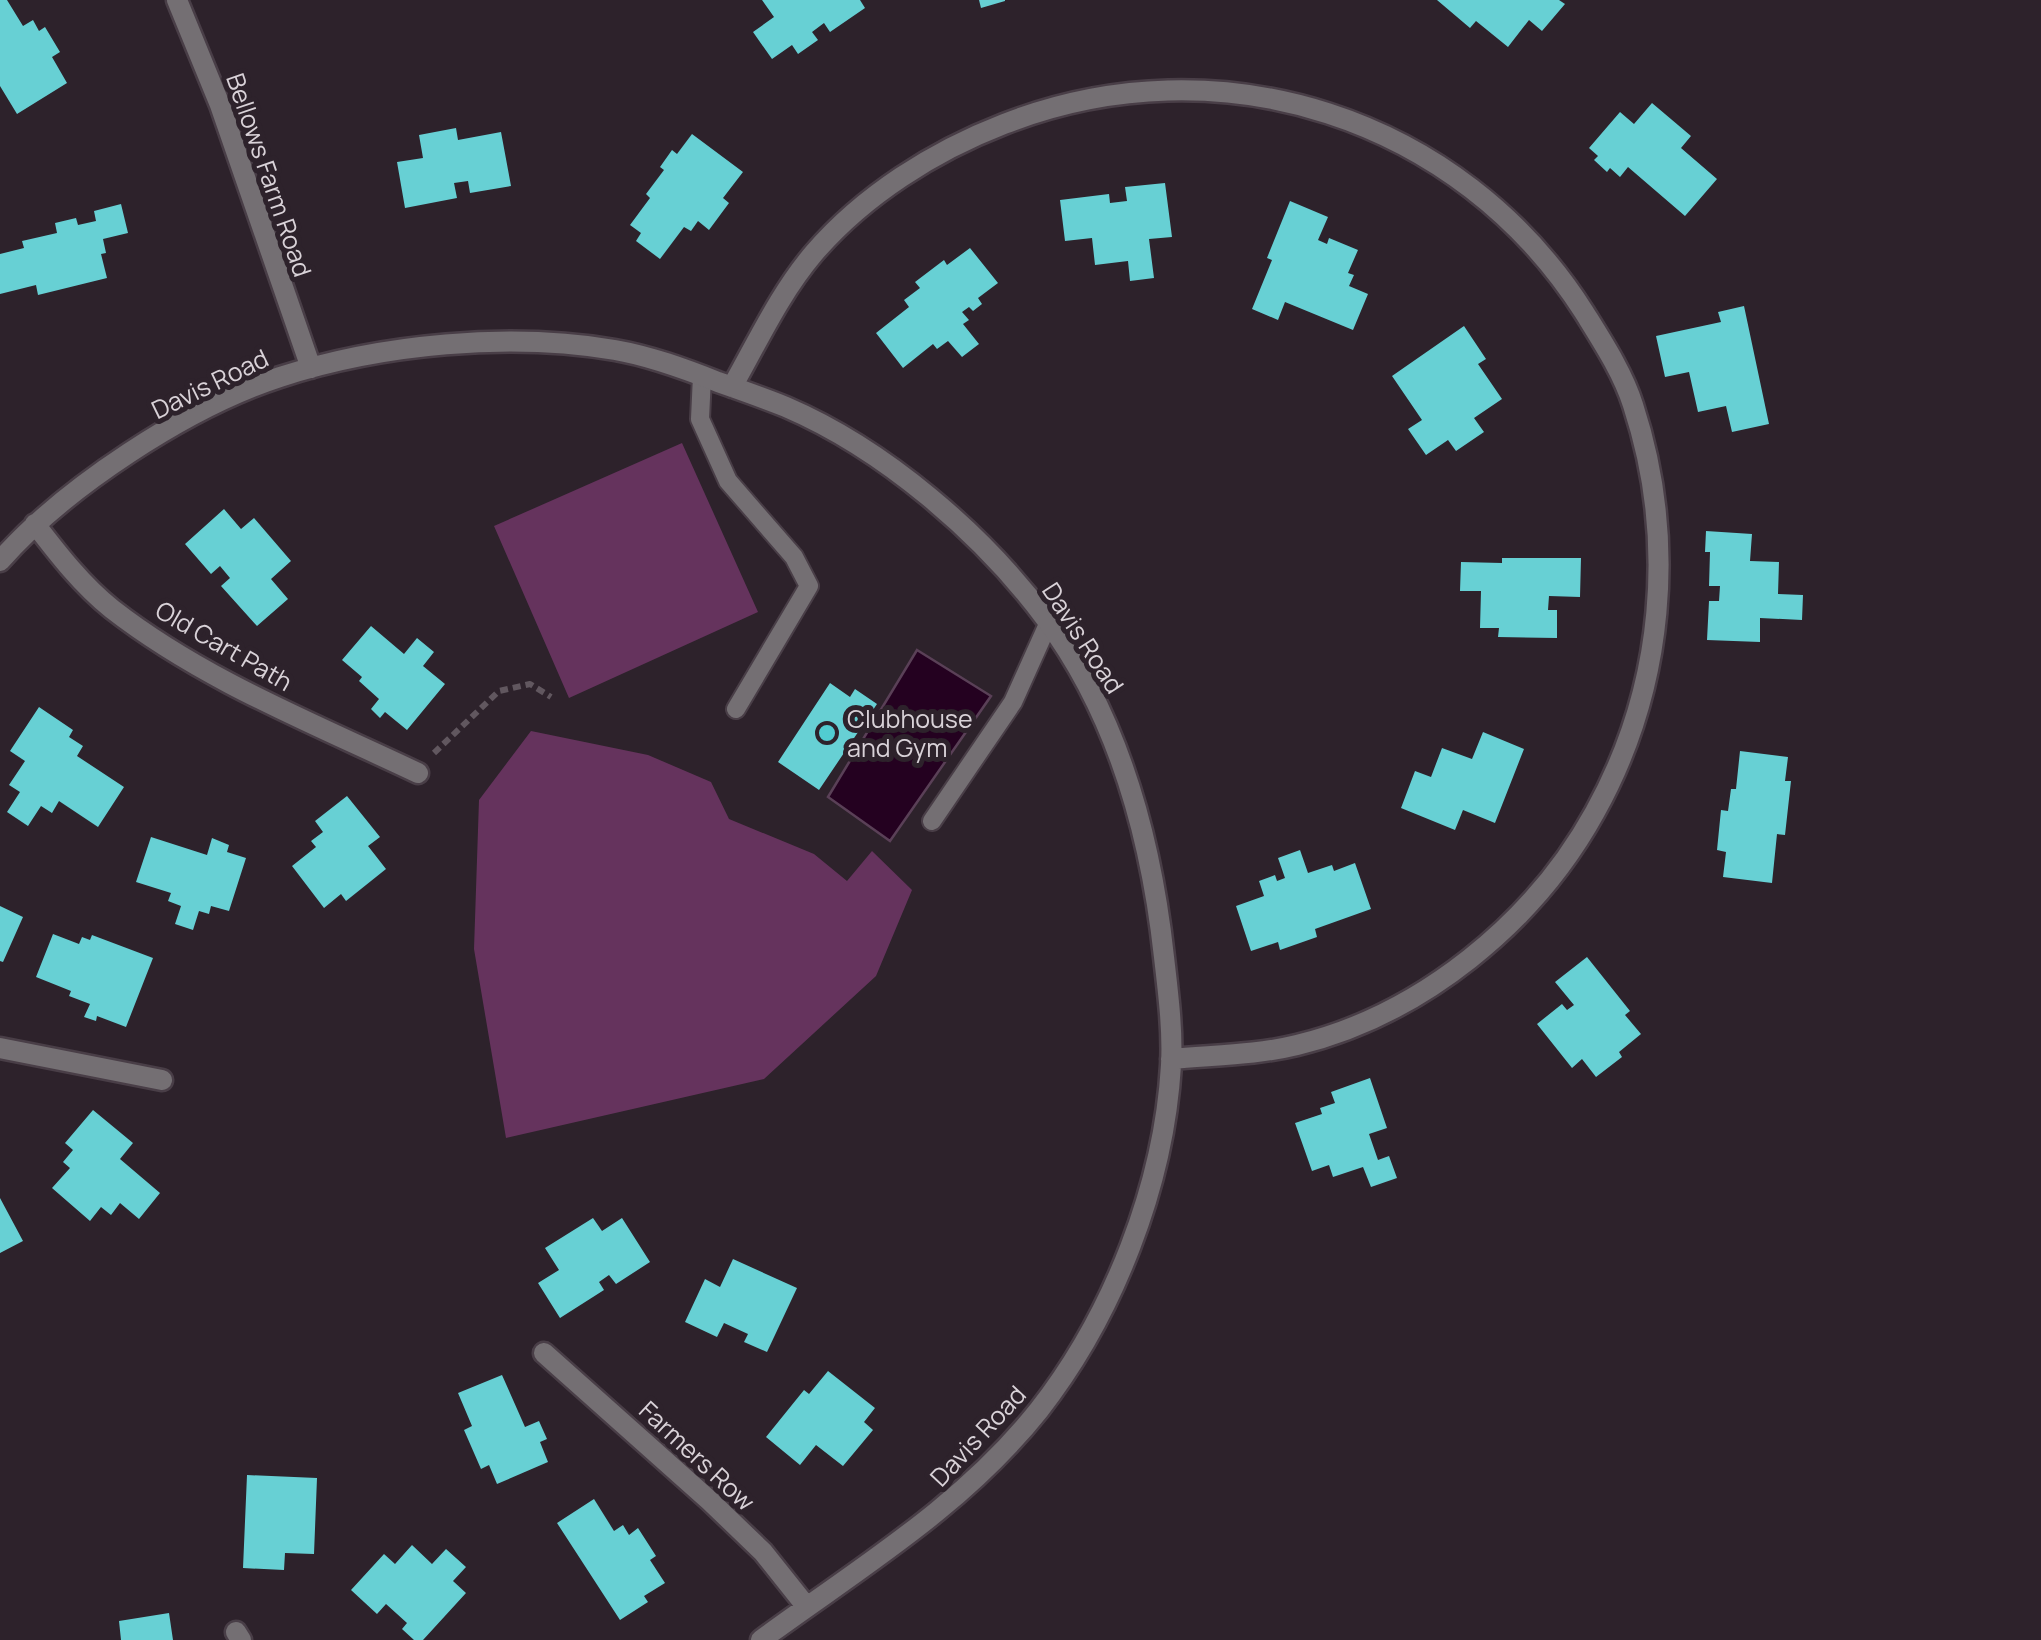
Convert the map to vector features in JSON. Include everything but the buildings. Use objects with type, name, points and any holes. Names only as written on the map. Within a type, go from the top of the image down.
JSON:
[{"type":"street","name":"Bellows Farm Road","points":[[177,0],[220,105],[311,368]]},
{"type":"street","points":[[732,387],[780,298],[816,251],[898,180],[958,142],[1028,114],[1080,98],[1149,89],[1233,92],[1312,106],[1380,133],[1456,175],[1514,224],[1563,279],[1600,338],[1632,401],[1652,480],[1658,615],[1646,689],[1617,772],[1578,843],[1541,892],[1495,938],[1440,980],[1384,1013],[1332,1036],[1290,1047],[1171,1059]]},
{"type":"street","name":"Davis Road","points":[[0,561],[35,524],[124,456],[274,378],[420,348],[516,343],[616,350],[790,409],[847,440],[955,519],[1007,570],[1048,622],[1107,724],[1130,782],[1158,903],[1171,1059],[1155,1166],[1127,1253],[1088,1335],[1042,1407],[957,1498],[761,1640]]},
{"type":"street","name":"Old Cart Path","points":[[35,524],[73,573],[112,609],[172,649],[250,693],[418,773]]},
{"type":"street","points":[[0,1048],[162,1080]]},
{"type":"street","name":"Farmers Row","points":[[544,1353],[710,1500],[763,1552],[806,1606]]},
{"type":"lane","points":[[702,376],[700,419],[728,480],[794,557],[809,586],[736,709]]},
{"type":"lane","points":[[932,820],[1013,702],[1048,622]]},
{"type":"path","points":[[418,773],[444,741],[499,690],[530,684],[550,697]]},
{"type":"shaded area","points":[[682,443],[758,612],[569,698],[494,526]]},
{"type":"shaded area","points":[[917,650],[991,696],[890,841],[828,797]]},
{"type":"shaded area","points":[[531,731],[648,755],[711,782],[729,819],[814,854],[847,881],[872,851],[912,890],[876,976],[764,1079],[506,1138],[474,949],[479,800]]},
{"type":"place","name":"Clubhouse and Gym","points":[[827,733]]}]
